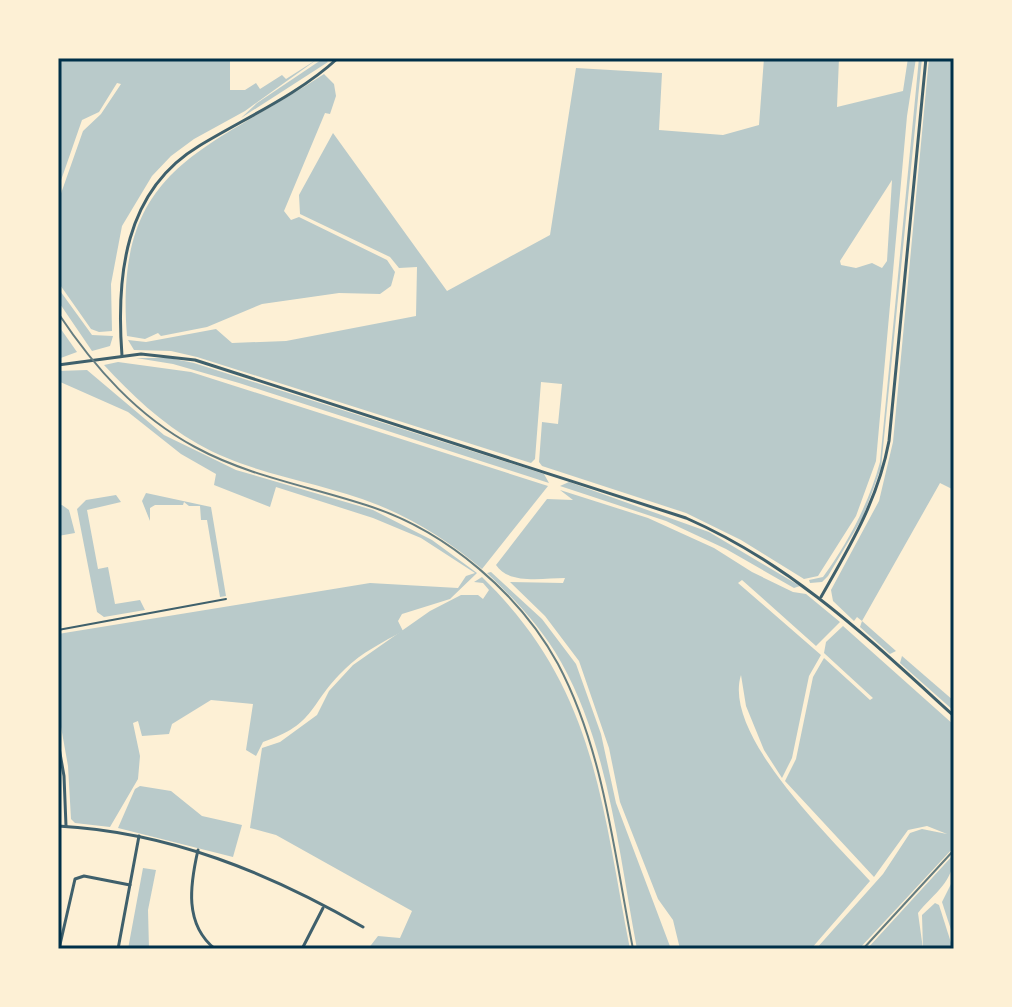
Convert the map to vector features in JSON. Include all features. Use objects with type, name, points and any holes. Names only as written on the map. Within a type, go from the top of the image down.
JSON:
[{"type":"street","points":[[122,356],[120,289],[125,251],[134,222],[153,188],[183,156],[304,84],[338,58]]},
{"type":"street","points":[[821,597],[865,520],[883,474],[889,441],[926,58]]},
{"type":"street","points":[[58,365],[154,353],[195,360],[654,506],[739,543],[821,597],[954,716]]},
{"type":"street","points":[[58,742],[64,776],[66,826]]},
{"type":"street","points":[[58,826],[139,836],[198,850],[286,884],[319,901],[323,908],[363,927]]},
{"type":"street","points":[[118,949],[139,836]]},
{"type":"street","points":[[198,850],[192,912],[201,937],[215,949]]},
{"type":"street","points":[[59,949],[75,879],[84,876],[130,885]]},
{"type":"street","points":[[302,949],[323,908]]},
{"type":"lane","points":[[58,630],[226,599]]},
{"type":"shaded area","points":[[58,58],[230,58],[230,90],[245,90],[256,83],[260,89],[282,75],[286,79],[319,58],[245,111],[194,139],[171,156],[152,176],[122,226],[111,284],[112,331],[91,329],[58,282],[58,202],[83,131],[101,114],[121,84],[117,83],[99,112],[82,120],[58,189]]},
{"type":"shaded area","points":[[324,58],[328,62],[241,118],[257,103]]},
{"type":"shaded area","points":[[764,58],[839,58],[837,107],[903,91],[908,58],[916,58],[907,116],[876,461],[856,516],[818,576],[804,579],[741,540],[686,513],[542,466],[539,462],[542,422],[558,424],[562,384],[541,382],[535,459],[531,463],[197,357],[171,351],[134,350],[128,340],[146,342],[216,329],[232,343],[286,341],[416,316],[417,267],[399,268],[390,257],[300,214],[299,195],[333,133],[447,291],[550,235],[576,68],[662,73],[659,130],[723,135],[759,125]],"holes":[[[892,180],[887,261],[882,268],[872,263],[856,268],[841,265],[840,261]]]},
{"type":"shaded area","points":[[919,58],[922,58],[881,468],[863,517],[828,576],[822,582],[810,583],[809,580],[823,577],[841,550],[864,507],[880,462]]},
{"type":"shaded area","points":[[929,58],[954,58],[954,490],[940,483],[862,621],[857,617],[854,621],[833,601],[831,590],[879,501],[893,442]]},
{"type":"shaded area","points":[[324,74],[334,84],[336,96],[330,114],[325,113],[284,211],[291,220],[299,217],[387,260],[395,272],[391,286],[380,294],[339,293],[262,304],[207,327],[161,336],[158,333],[145,339],[127,336],[127,279],[135,234],[152,199],[176,170],[206,147]]},
{"type":"shaded area","points":[[58,288],[92,335],[113,336],[110,346],[92,351],[58,301]]},
{"type":"shaded area","points":[[58,325],[77,352],[58,359]]},
{"type":"shaded area","points":[[136,358],[169,358],[194,363],[544,474],[549,483],[239,383],[173,364]]},
{"type":"shaded area","points":[[118,362],[191,372],[548,486],[482,569],[433,533],[392,511],[356,497],[241,464],[198,444],[148,408],[104,365]]},
{"type":"shaded area","points":[[87,370],[164,435],[236,470],[373,510],[432,540],[477,573],[450,599],[402,614],[398,621],[403,631],[351,663],[303,720],[294,728],[263,742],[256,756],[246,750],[253,704],[211,700],[172,724],[169,734],[142,736],[138,721],[133,723],[140,756],[138,779],[110,827],[75,823],[71,819],[68,766],[58,710],[58,634],[370,583],[458,588],[466,576],[475,573],[421,538],[373,518],[276,487],[270,507],[214,485],[216,474],[181,454],[128,412],[58,381],[58,371]]},
{"type":"shaded area","points":[[569,482],[709,532],[800,586],[794,588],[726,549],[666,521],[560,486]]},
{"type":"shaded area","points":[[560,490],[648,518],[714,548],[752,572],[793,592],[806,594],[840,622],[816,646],[742,580],[738,583],[821,655],[809,676],[792,758],[782,778],[764,750],[746,706],[741,675],[740,699],[748,727],[784,785],[870,881],[811,949],[680,949],[673,920],[658,899],[620,802],[609,748],[579,661],[545,616],[510,582],[563,583],[565,578],[518,578],[496,565],[547,499],[573,500]]},
{"type":"shaded area","points":[[146,493],[211,507],[226,596],[220,597],[207,520],[201,520],[200,506],[189,506],[184,502],[183,505],[155,505],[150,508],[150,521],[142,501]]},
{"type":"shaded area","points":[[116,495],[121,502],[87,510],[98,569],[108,567],[115,604],[140,600],[145,610],[104,617],[97,612],[77,509],[86,500]]},
{"type":"shaded area","points":[[58,506],[69,510],[75,533],[58,536]]},
{"type":"shaded area","points":[[491,572],[542,619],[576,664],[601,734],[616,803],[671,949],[637,949],[618,839],[591,730],[561,662],[537,626],[487,573]]},
{"type":"shaded area","points":[[482,577],[520,619],[549,661],[571,705],[588,750],[600,796],[630,949],[368,949],[378,936],[400,938],[412,911],[276,835],[250,828],[262,748],[280,742],[317,715],[329,691],[353,665],[430,611],[461,595],[478,595],[483,599],[489,590],[483,583],[474,582]]},
{"type":"shaded area","points":[[862,621],[896,651],[890,654],[860,627]]},
{"type":"shaded area","points":[[843,626],[954,725],[954,847],[859,949],[816,949],[883,874],[910,833],[922,829],[947,834],[927,826],[908,830],[874,877],[785,781],[796,759],[813,677],[824,658],[870,700],[873,698],[824,653],[826,642]]},
{"type":"shaded area","points":[[902,656],[954,701],[954,711],[900,663]]},
{"type":"shaded area","points":[[140,786],[171,791],[202,816],[242,825],[233,857],[118,828],[135,789]]},
{"type":"shaded area","points":[[954,854],[947,880],[918,913],[923,949],[867,949]]},
{"type":"shaded area","points":[[143,868],[156,870],[148,910],[149,949],[128,949]]},
{"type":"shaded area","points":[[954,878],[954,939],[942,902]]},
{"type":"shaded area","points":[[935,903],[939,905],[953,949],[923,949],[922,915]]},
{"type":"railway","points":[[58,313],[118,389],[174,435],[238,466],[400,518],[454,549],[502,590],[523,613],[558,664],[586,732],[606,803],[633,949]]},
{"type":"railway","points":[[863,949],[954,850]]}]
